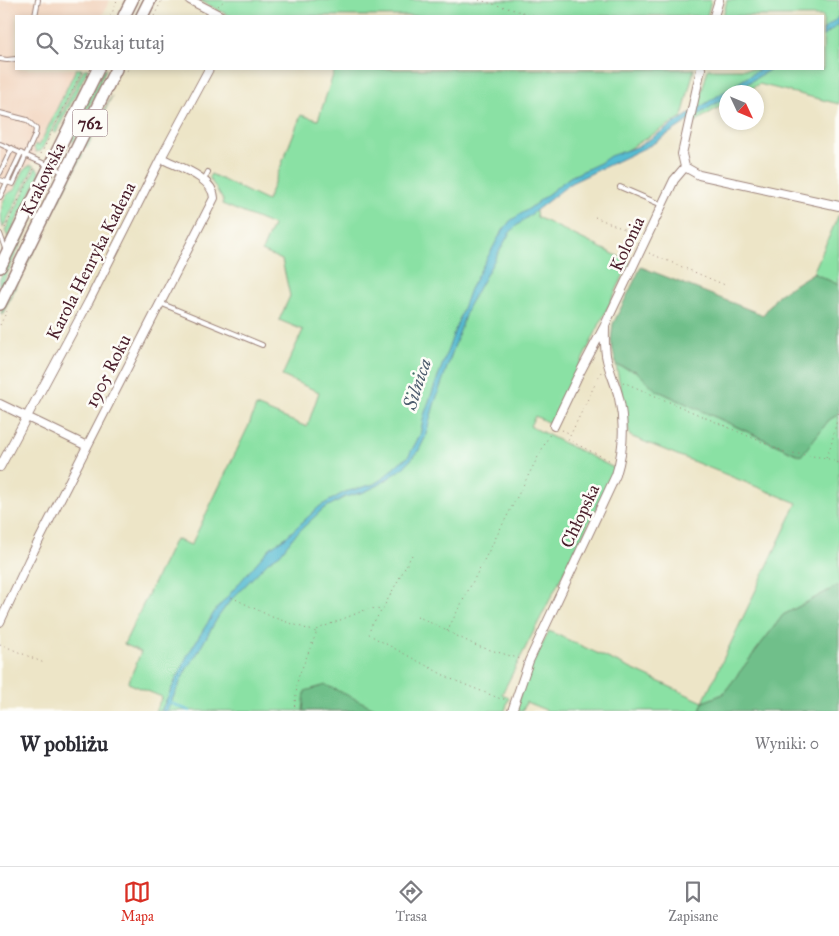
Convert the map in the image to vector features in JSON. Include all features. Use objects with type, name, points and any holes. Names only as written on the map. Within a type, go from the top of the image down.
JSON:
[{"type":"main road","points":[[124,15],[132,0]]},
{"type":"main road","points":[[142,15],[150,0]]},
{"type":"main road","name":"Krakowska","points":[[0,267],[98,70]]},
{"type":"main road","name":"Krakowska","points":[[0,304],[116,70]]},
{"type":"street","points":[[190,0],[219,15]]},
{"type":"street","points":[[714,15],[719,0]]},
{"type":"street","name":"Karola Henryka Kadena","points":[[0,467],[89,301],[161,158],[208,70]]},
{"type":"street","points":[[701,70],[682,154],[685,167],[699,175],[839,206]]},
{"type":"street","name":"1905 Roku","points":[[0,622],[29,560],[214,198],[214,192],[206,176],[161,158]]},
{"type":"street","name":"Kolonia","points":[[554,426],[605,325],[674,180],[685,167]]},
{"type":"street","name":"Chłopska","points":[[512,711],[529,661],[619,466],[623,438],[622,417],[604,347],[605,325]]},
{"type":"street","points":[[0,404],[87,446]]},
{"type":"lane","points":[[35,15],[38,0]]},
{"type":"lane","points":[[0,59],[15,59]]},
{"type":"lane","points":[[0,113],[28,120],[36,130],[36,135],[13,184],[0,180]]},
{"type":"lane","points":[[0,150],[1,144],[65,173]]},
{"type":"lane","points":[[0,173],[12,148]]},
{"type":"lane","points":[[0,197],[21,153]]},
{"type":"lane","points":[[620,187],[662,205]]},
{"type":"lane","points":[[0,235],[6,254]]},
{"type":"lane","points":[[159,303],[262,345]]},
{"type":"path","points":[[111,15],[117,0]]},
{"type":"path","points":[[154,15],[162,0]]},
{"type":"path","points":[[480,0],[532,15]]},
{"type":"path","points":[[0,235],[83,70]]},
{"type":"path","points":[[594,217],[646,239]]},
{"type":"path","points":[[641,250],[725,285]]},
{"type":"path","points":[[607,360],[568,440],[619,466]]},
{"type":"path","points":[[613,378],[785,452],[826,458],[839,463]]},
{"type":"path","points":[[826,458],[831,446],[839,412]]},
{"type":"path","points":[[447,631],[554,426],[571,434]]},
{"type":"path","points":[[412,555],[382,610],[371,626],[369,634],[451,679],[501,699],[516,698]]},
{"type":"path","points":[[227,595],[244,605],[272,617],[317,633]]},
{"type":"path","points":[[294,711],[298,678],[318,629],[370,608],[382,610]]},
{"type":"path","points":[[417,616],[477,646],[529,661]]},
{"type":"path","points":[[0,644],[44,663]]},
{"type":"shaded area","points":[[0,0],[110,0],[102,15],[15,15],[15,70],[76,70],[0,227]]},
{"type":"green space","points":[[199,0],[711,0],[707,15],[228,15]]},
{"type":"green space","points":[[727,0],[839,0],[839,104],[759,84],[719,85],[719,107],[693,123],[708,70],[824,70],[824,15],[723,15]]},
{"type":"green space","points":[[76,70],[82,70],[41,151],[36,152],[35,144],[39,146]]},
{"type":"green space","points":[[84,70],[88,70],[56,133],[53,132]]},
{"type":"green space","points":[[104,70],[106,70],[74,142],[69,139]]},
{"type":"green space","points":[[335,70],[694,70],[682,117],[603,164],[570,177],[535,207],[537,217],[630,262],[551,424],[535,416],[530,426],[616,469],[502,694],[509,697],[505,711],[155,711],[162,697],[128,683],[141,652],[124,644],[175,539],[191,545],[249,425],[256,406],[307,427],[319,392],[282,376],[303,330],[279,320],[290,296],[282,260],[262,251],[273,225],[222,204],[223,200],[209,177],[211,174],[267,201],[301,115],[318,120]]},
{"type":"green space","points":[[112,96],[87,148],[84,146]]},
{"type":"green space","points":[[80,153],[83,154],[47,224],[47,222]]},
{"type":"green space","points":[[31,165],[34,166],[3,228],[1,211],[3,202],[8,194],[15,189],[23,171]]},
{"type":"green space","points":[[36,167],[39,171],[39,176],[8,237],[5,231]]},
{"type":"green space","points":[[50,180],[0,289],[0,279]]},
{"type":"green space","points":[[839,214],[839,285],[813,273]]},
{"type":"green space","points":[[41,234],[44,234],[2,315],[1,313]]},
{"type":"green space","points":[[641,267],[763,315],[778,295],[813,273],[839,285],[839,414],[829,420],[801,456],[656,390],[636,371],[616,365],[611,341],[613,324]]},
{"type":"green space","points":[[616,365],[636,371],[656,390],[800,456],[829,420],[839,414],[839,585],[783,615],[723,694],[703,702],[797,503],[630,436]]},
{"type":"green space","points":[[839,585],[839,711],[700,711],[703,702],[723,694],[783,615]]},
{"type":"green space","points":[[549,631],[703,702],[700,711],[548,711],[526,702],[523,711],[515,711],[525,679]]},
{"type":"green space","points":[[326,685],[381,711],[303,711],[305,691]]},
{"type":"water","points":[[839,17],[839,24],[824,36],[824,29]]},
{"type":"water","points":[[758,70],[769,70],[745,85],[735,85]]},
{"type":"water","points":[[719,95],[719,101],[651,145],[571,183],[515,227],[509,234],[468,307],[434,405],[425,438],[418,452],[403,468],[379,485],[364,492],[345,497],[323,509],[294,536],[280,554],[269,561],[230,601],[218,617],[186,670],[167,711],[161,711],[187,656],[215,611],[271,547],[286,537],[320,506],[345,492],[374,484],[408,457],[420,435],[424,415],[470,289],[501,233],[510,221],[570,177],[600,163],[610,156],[639,146]]},
{"type":"waterway","points":[[168,702],[190,711]]},
{"type":"water label","name":"Silnica","points":[[417,384]]}]
